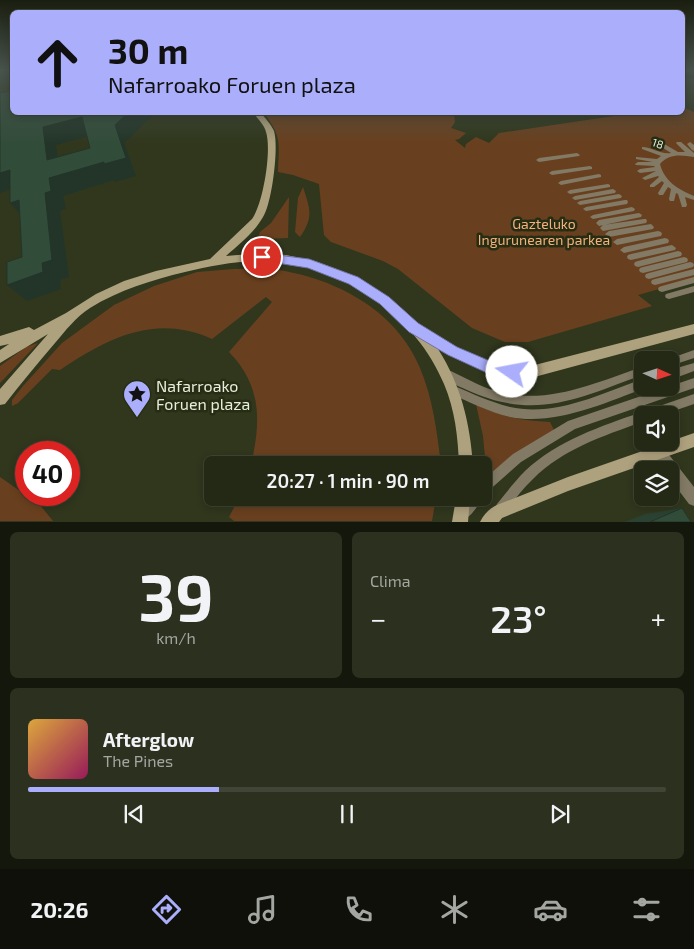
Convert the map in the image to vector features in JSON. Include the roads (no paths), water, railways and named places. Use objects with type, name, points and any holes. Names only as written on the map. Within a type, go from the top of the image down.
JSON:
[{"type":"street","points":[[213,262],[245,232],[259,216],[264,205],[272,144],[270,130],[258,115]]},
{"type":"street","points":[[0,357],[12,348],[113,291],[156,274],[213,262],[254,258],[286,259],[332,270],[375,293],[394,308],[413,328],[439,359],[446,374],[462,427],[465,456]]},
{"type":"street","points":[[0,341],[16,337],[73,314]]},
{"type":"street","points":[[0,399],[73,314]]},
{"type":"street","points":[[413,328],[452,351],[496,371],[528,373],[694,329]]},
{"type":"street","points":[[492,517],[658,452],[694,440]]},
{"type":"street","points":[[658,452],[694,499]]},
{"type":"street","points":[[460,520],[462,506]]},
{"type":"lane","points":[[661,193],[668,142]]},
{"type":"lane","points":[[659,143],[674,188],[672,199]]},
{"type":"lane","points":[[679,143],[693,151]]},
{"type":"lane","points":[[651,145],[665,164]]},
{"type":"lane","points":[[645,178],[665,164],[693,151]]},
{"type":"lane","points":[[640,159],[665,164]]},
{"type":"lane","points":[[640,159],[665,164]]},
{"type":"lane","name":"18","points":[[640,159],[665,164]]},
{"type":"lane","points":[[652,186],[665,164]]},
{"type":"lane","points":[[557,178],[597,175]]},
{"type":"lane","points":[[557,178],[597,175]]},
{"type":"lane","points":[[557,178],[597,175]]},
{"type":"lane","points":[[557,178],[597,175]]},
{"type":"lane","points":[[557,178],[597,175]]},
{"type":"lane","points":[[580,203],[597,175]]},
{"type":"lane","points":[[674,188],[692,197],[694,205]]},
{"type":"lane","points":[[681,192],[684,205]]},
{"type":"lane","points":[[586,209],[626,202]]},
{"type":"lane","points":[[593,217],[632,209]]},
{"type":"lane","points":[[601,225],[641,218]]},
{"type":"lane","points":[[609,234],[651,227]]},
{"type":"lane","points":[[617,242],[658,234]]},
{"type":"lane","points":[[624,250],[665,241]]},
{"type":"lane","points":[[631,257],[684,260]]},
{"type":"lane","points":[[684,260],[646,273],[684,260]]},
{"type":"lane","points":[[662,289],[694,280]]},
{"type":"lane","points":[[669,296],[694,289]]},
{"type":"lane","points":[[679,359],[694,354]]},
{"type":"lane","points":[[679,372],[694,367]]},
{"type":"lane","points":[[446,374],[480,391],[505,399],[538,402],[560,398],[634,374]]},
{"type":"lane","points":[[492,480],[517,458],[572,425],[694,384]]},
{"type":"lane","points":[[452,390],[507,411],[532,414],[581,405],[634,387]]},
{"type":"lane","points":[[674,406],[694,399]]},
{"type":"lane","points":[[492,517],[528,475],[554,454],[578,441],[634,420]]},
{"type":"lane","points":[[460,520],[470,506]]},
{"type":"place","name":"Nafarroako Foruen plaza","points":[[137,418]]},
{"type":"park label","name":"Gazteluko Ingurunearen parkea","points":[[544,232]]}]
